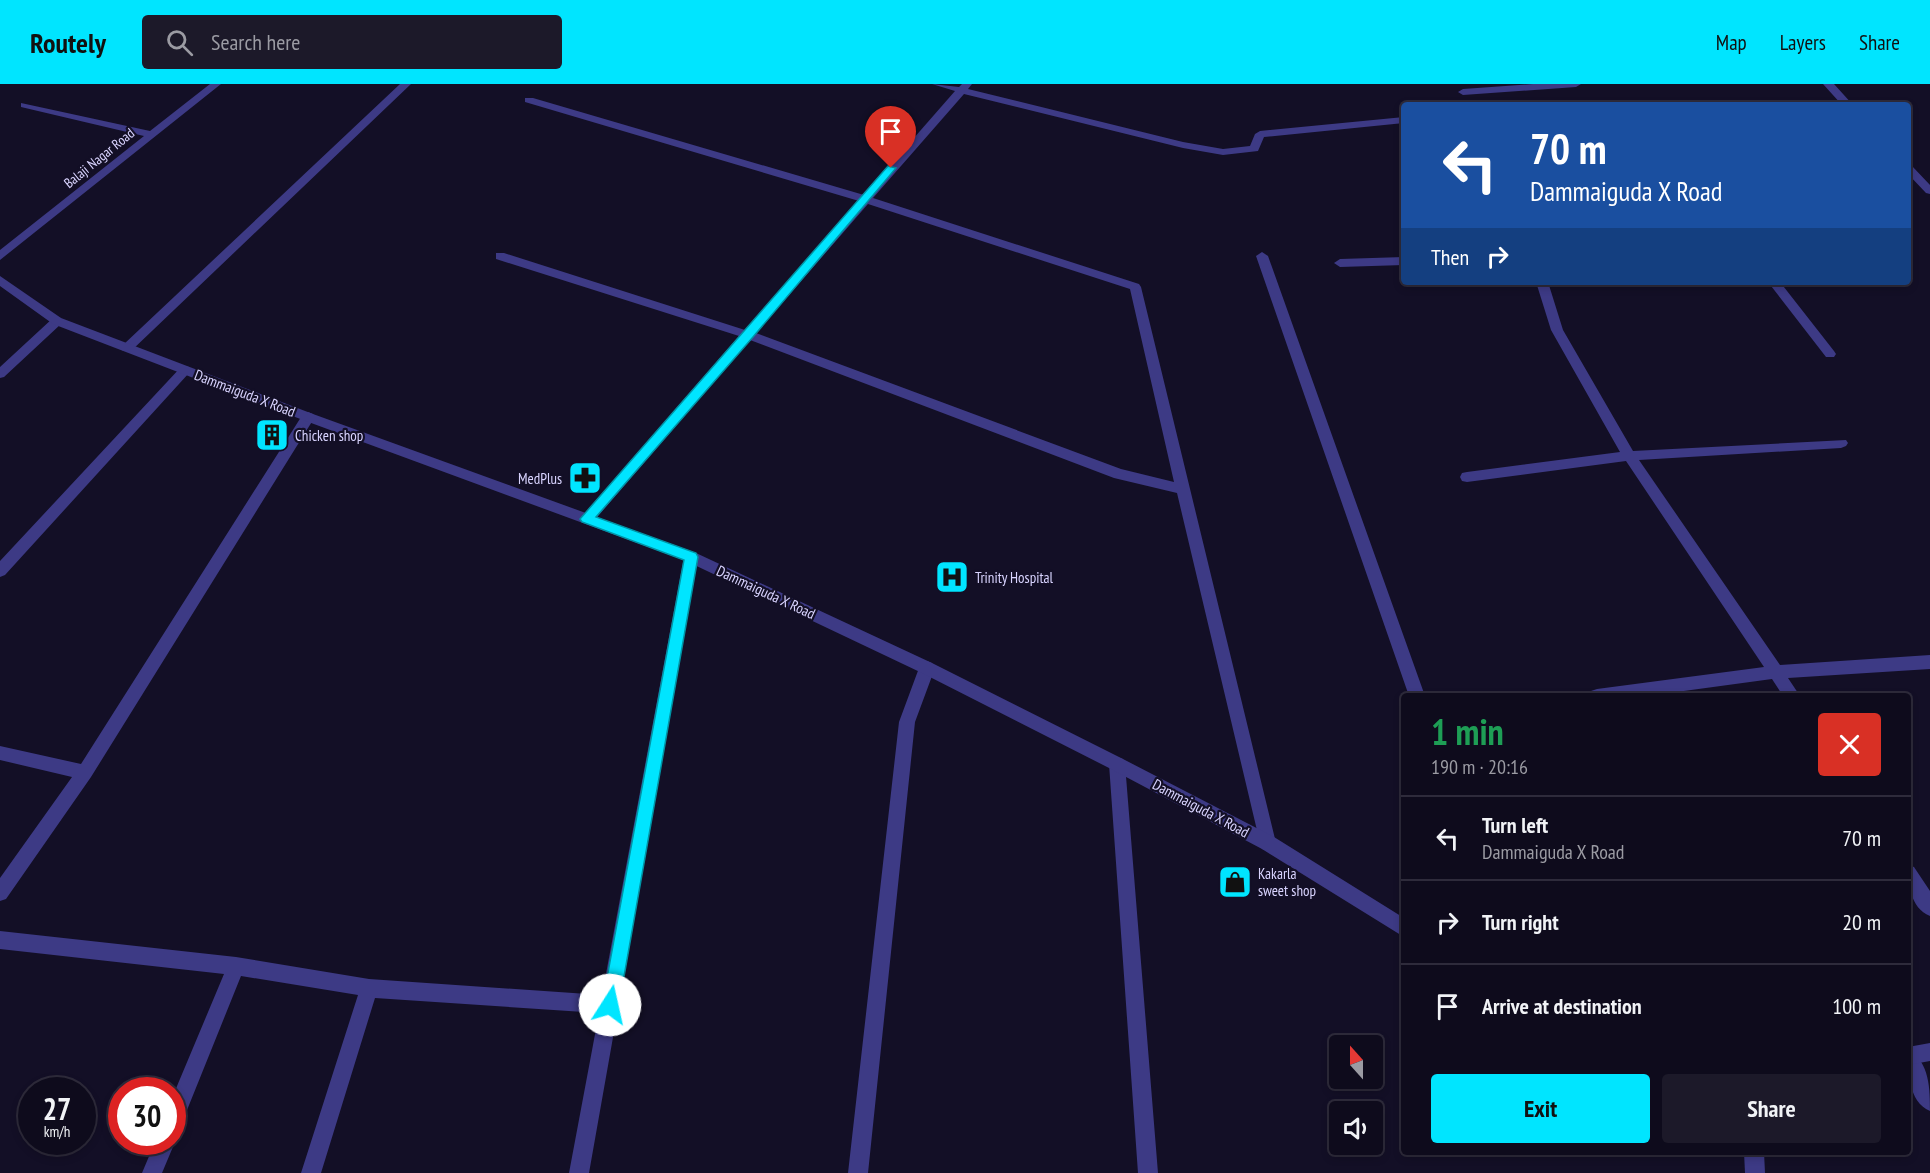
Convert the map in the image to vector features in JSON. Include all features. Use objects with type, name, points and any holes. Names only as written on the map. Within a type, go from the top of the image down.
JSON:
[{"type":"street","name":"Balaji Nagar Road","points":[[0,256],[216,84]]},
{"type":"street","points":[[127,348],[406,84]]},
{"type":"street","points":[[937,84],[964,87],[1183,145],[1223,152],[1254,149],[1260,134],[1401,120]]},
{"type":"street","points":[[1460,88],[1576,84]]},
{"type":"street","points":[[1828,84],[1845,102]]},
{"type":"street","points":[[586,519],[964,87]]},
{"type":"street","points":[[1460,88],[1470,102]]},
{"type":"street","points":[[529,100],[864,199],[1135,287],[1268,843]]},
{"type":"street","points":[[25,105],[152,135]]},
{"type":"street","points":[[1911,171],[1928,188]]},
{"type":"street","points":[[1911,186],[1928,188]]},
{"type":"street","points":[[500,256],[749,335],[1119,474],[1183,489]]},
{"type":"street","points":[[1262,256],[1416,693]]},
{"type":"street","points":[[1340,262],[1401,261]]},
{"type":"street","name":"Dammaiguda X Road","points":[[0,280],[57,321],[308,417],[691,557],[927,668],[1117,764],[1268,843],[1401,926]]},
{"type":"street","points":[[1543,285],[1557,330],[1629,456],[1790,693]]},
{"type":"street","points":[[1776,285],[1830,354]]},
{"type":"street","points":[[0,374],[57,321]]},
{"type":"street","points":[[0,571],[184,370]]},
{"type":"street","points":[[0,892],[85,772],[308,417]]},
{"type":"street","points":[[1467,477],[1629,456],[1841,443]]},
{"type":"street","points":[[579,1173],[691,557]]},
{"type":"street","points":[[1619,693],[1776,672],[1930,662]]},
{"type":"street","points":[[858,1173],[907,722],[927,668]]},
{"type":"street","points":[[0,753],[85,772]]},
{"type":"street","points":[[1117,764],[1149,1173]]},
{"type":"street","points":[[1911,878],[1930,907]]},
{"type":"street","points":[[0,940],[236,966],[369,988],[610,1005]]},
{"type":"street","points":[[186,1089],[236,966]]},
{"type":"street","points":[[311,1173],[369,988]]},
{"type":"street","points":[[1911,1057],[1930,1052]]},
{"type":"street","points":[[1911,1064],[1930,1101]]},
{"type":"street","points":[[152,1173],[160,1155]]},
{"type":"street","points":[[1754,1155],[1755,1173]]},
{"type":"place","name":"Chicken shop","points":[[272,435]]},
{"type":"place","name":"MedPlus","points":[[585,478]]},
{"type":"place","name":"Trinity Hospital","points":[[952,577]]},
{"type":"place","name":"Kakarla sweet shop","points":[[1235,882]]},
{"type":"route","points":[[610,1005],[691,557],[586,519],[749,335],[891,168]]}]
